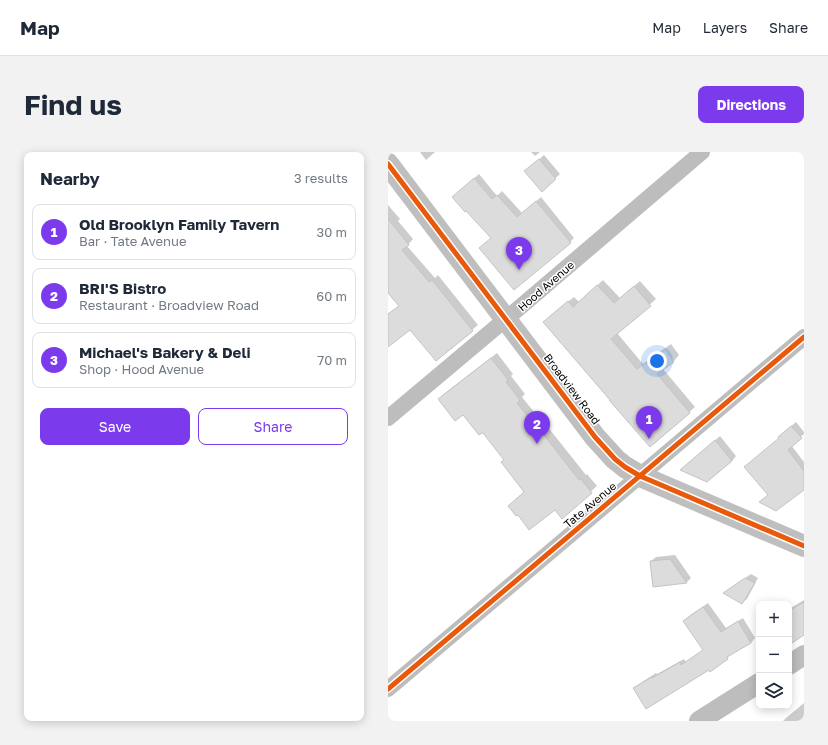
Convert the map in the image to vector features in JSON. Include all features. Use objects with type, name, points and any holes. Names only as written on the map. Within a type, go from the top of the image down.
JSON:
[{"type":"main road","name":"Broadview Road","points":[[388,164],[595,437],[615,459],[640,476],[804,546]]},
{"type":"street","name":"Hood Avenue","points":[[388,418],[702,152]]},
{"type":"street","name":"Tate Avenue","points":[[388,689],[804,337]]},
{"type":"street","points":[[792,663],[804,655]]},
{"type":"street","points":[[699,721],[756,685]]},
{"type":"building","points":[[539,159],[556,179],[542,192],[524,171]]},
{"type":"building","points":[[474,178],[492,199],[497,195],[517,217],[536,201],[571,243],[514,290],[479,248],[491,238],[452,197]]},
{"type":"building","points":[[388,219],[409,245],[402,250],[429,282],[432,280],[473,331],[436,361],[410,330],[388,347],[388,314],[399,306],[388,293]]},
{"type":"building","points":[[597,285],[614,303],[634,286],[651,306],[611,339],[637,369],[665,349],[674,362],[657,374],[690,413],[650,447],[543,322],[568,301],[573,307]]},
{"type":"building","points":[[491,358],[508,380],[506,382],[520,400],[517,403],[579,480],[581,479],[592,493],[562,519],[555,510],[529,530],[518,515],[516,516],[508,506],[524,492],[501,462],[504,460],[483,433],[479,435],[463,415],[455,421],[438,399]]},
{"type":"building","points":[[791,426],[802,438],[788,450],[804,471],[804,490],[776,511],[759,502],[768,495],[744,467]]},
{"type":"building","points":[[715,440],[732,461],[707,482],[680,470]]},
{"type":"building","points":[[670,559],[687,583],[653,587],[650,561]]},
{"type":"building","points":[[745,578],[755,583],[742,604],[723,593]]},
{"type":"building","points":[[804,602],[804,635],[792,643],[792,637],[792,609]]},
{"type":"building","points":[[703,607],[721,632],[738,621],[751,643],[727,657],[728,659],[710,672],[709,670],[646,709],[633,688],[680,662],[681,665],[703,650],[683,621]]},
{"type":"cycle path","points":[[388,164],[595,437],[615,459],[640,476],[804,546]]},
{"type":"cycle path","points":[[388,689],[804,337]]},
{"type":"place","name":"Michael's Bakery & Deli","points":[[519,270]]},
{"type":"place","name":"Old Brooklyn Family Tavern","points":[[649,439]]},
{"type":"place","name":"BRI'S Bistro","points":[[537,444]]}]
